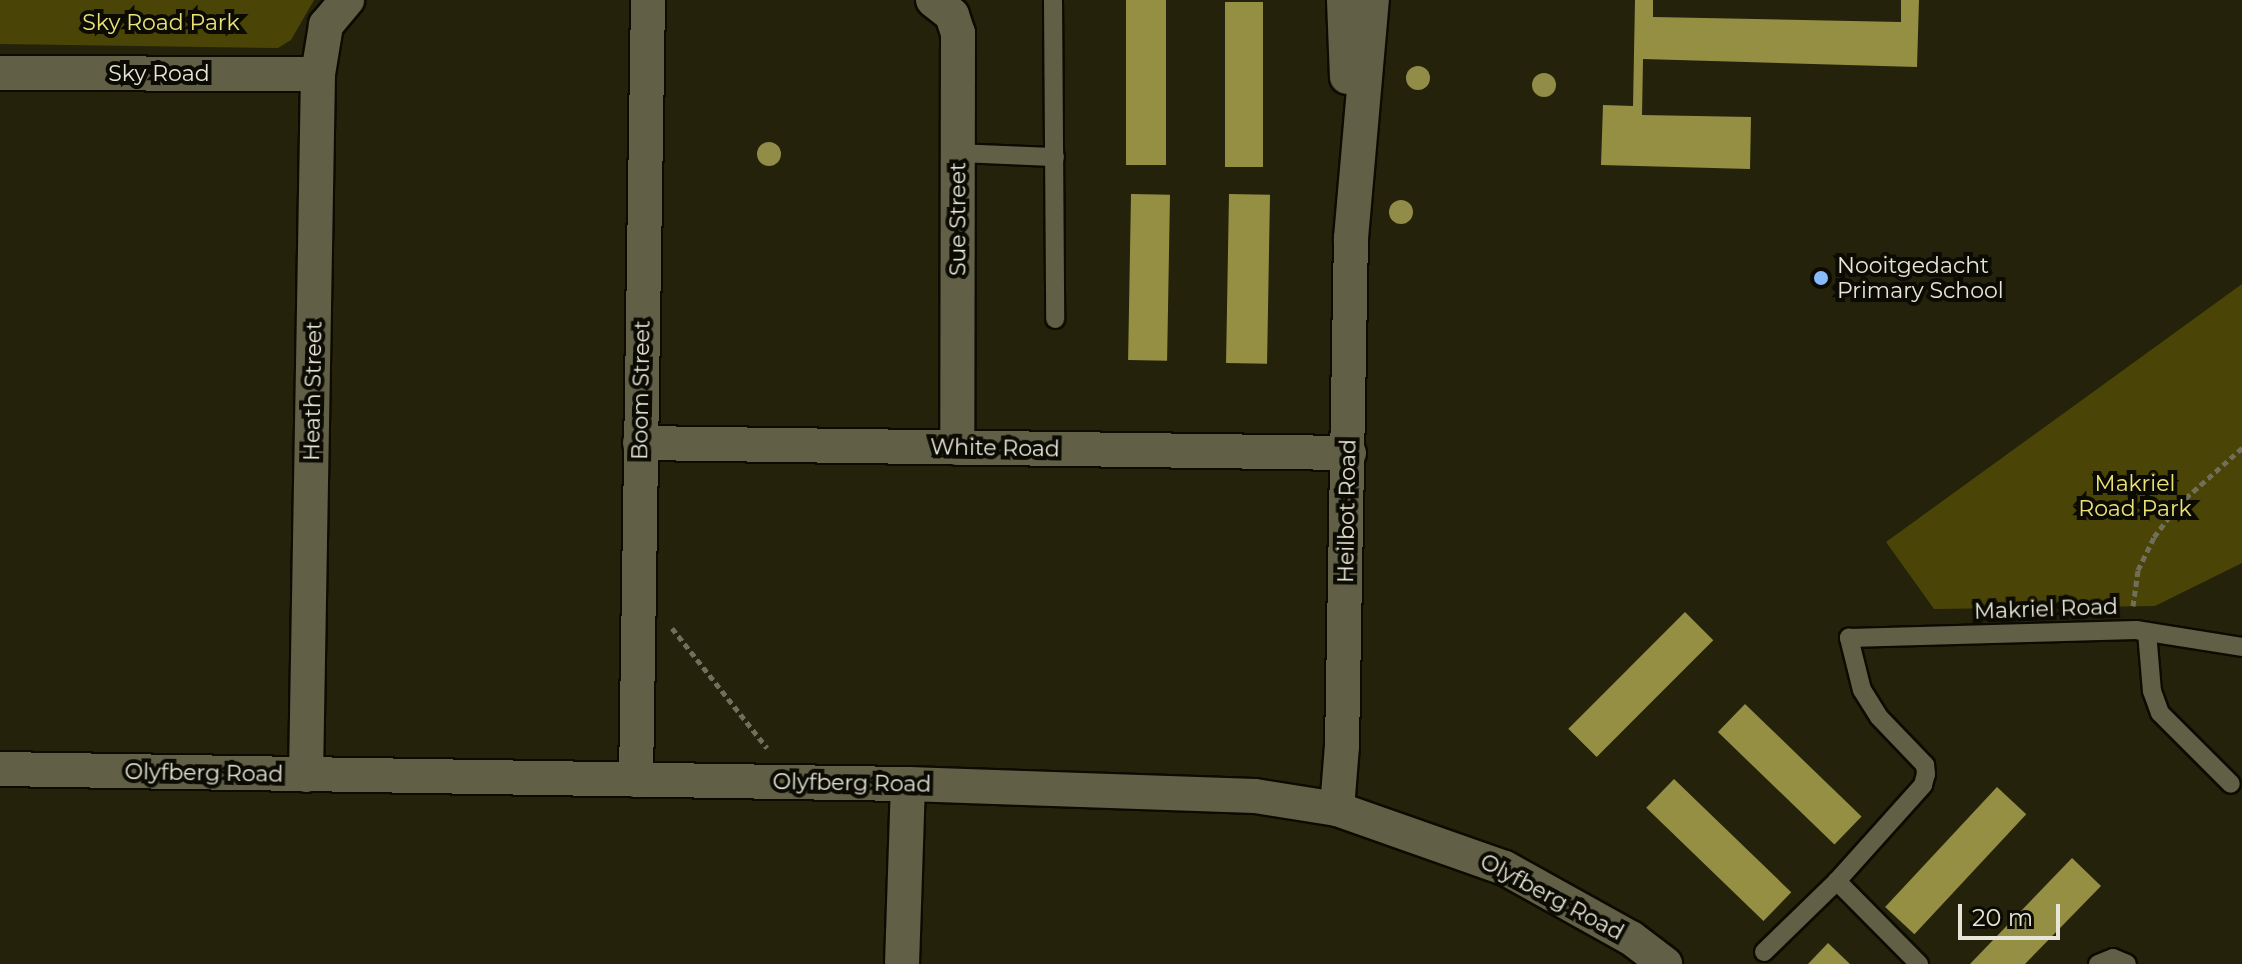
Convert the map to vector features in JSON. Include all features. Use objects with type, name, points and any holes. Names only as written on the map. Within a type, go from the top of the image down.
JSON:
[{"type":"street","name":"Boom Street","points":[[636,780],[648,0]]},
{"type":"street","name":"Sue Street","points":[[933,0],[952,15],[958,33],[957,448]]},
{"type":"street","name":"Heilbot Road","points":[[1337,809],[1349,453],[1353,213],[1344,0]]},
{"type":"street","name":"Heilbot Road","points":[[1353,213],[1372,0]]},
{"type":"street","name":"Heath Street","points":[[306,775],[318,74],[321,43],[341,6]]},
{"type":"street","name":"Sky Road","points":[[0,73],[318,74]]},
{"type":"street","name":"White Road","points":[[640,443],[1349,453]]},
{"type":"street","name":"Olyfberg Road","points":[[0,769],[908,784],[1255,796],[1337,809],[1505,868],[1631,938],[1665,964]]},
{"type":"street","points":[[902,964],[908,784]]},
{"type":"lane","points":[[1053,0],[1055,319]]},
{"type":"lane","points":[[958,153],[1055,157]]},
{"type":"lane","points":[[2142,631],[2152,691],[2160,713],[2231,784]]},
{"type":"lane","name":"Makriel Road","points":[[1837,881],[1923,785],[1926,774],[1925,765],[1879,717],[1862,690],[1849,638],[2142,631],[2242,647]]},
{"type":"lane","points":[[1764,952],[1837,881],[1919,964]]},
{"type":"lane","points":[[2098,964],[2113,958],[2127,964]]},
{"type":"path","points":[[2142,631],[2132,604],[2138,570],[2154,537],[2178,505],[2242,448]]},
{"type":"path","points":[[639,605],[669,623],[766,744],[777,783]]},
{"type":"green space","name":"Sky Road Park","points":[[0,0],[314,0],[291,40],[278,48],[0,44]]},
{"type":"green space","name":"Makriel Road Park","points":[[2242,284],[2242,563],[2155,606],[1934,609],[1886,542]]},
{"type":"building","points":[[1126,0],[1166,0],[1166,165],[1126,165]]},
{"type":"building","points":[[1635,0],[1653,0],[1653,17],[1901,22],[1901,0],[1919,0],[1917,67],[1643,59],[1642,115],[1751,117],[1750,169],[1601,165],[1603,105],[1633,106]]},
{"type":"building","points":[[1225,2],[1263,2],[1263,167],[1225,167]]},
{"type":"building","points":[[1131,194],[1170,195],[1167,361],[1128,360]]},
{"type":"building","points":[[1229,194],[1270,195],[1267,364],[1226,363]]},
{"type":"building","points":[[1685,612],[1713,640],[1597,757],[1568,729]]},
{"type":"building","points":[[1745,704],[1862,817],[1834,845],[1718,732]]},
{"type":"building","points":[[1674,779],[1791,892],[1763,921],[1646,808]]},
{"type":"building","points":[[1997,787],[2026,814],[1914,934],[1885,907]]},
{"type":"building","points":[[2072,858],[2101,886],[2025,964],[1970,964]]},
{"type":"building","points":[[1828,943],[1850,964],[1808,964]]},
{"type":"place","name":"Nooitgedacht Primary School","points":[[1821,278]]}]
